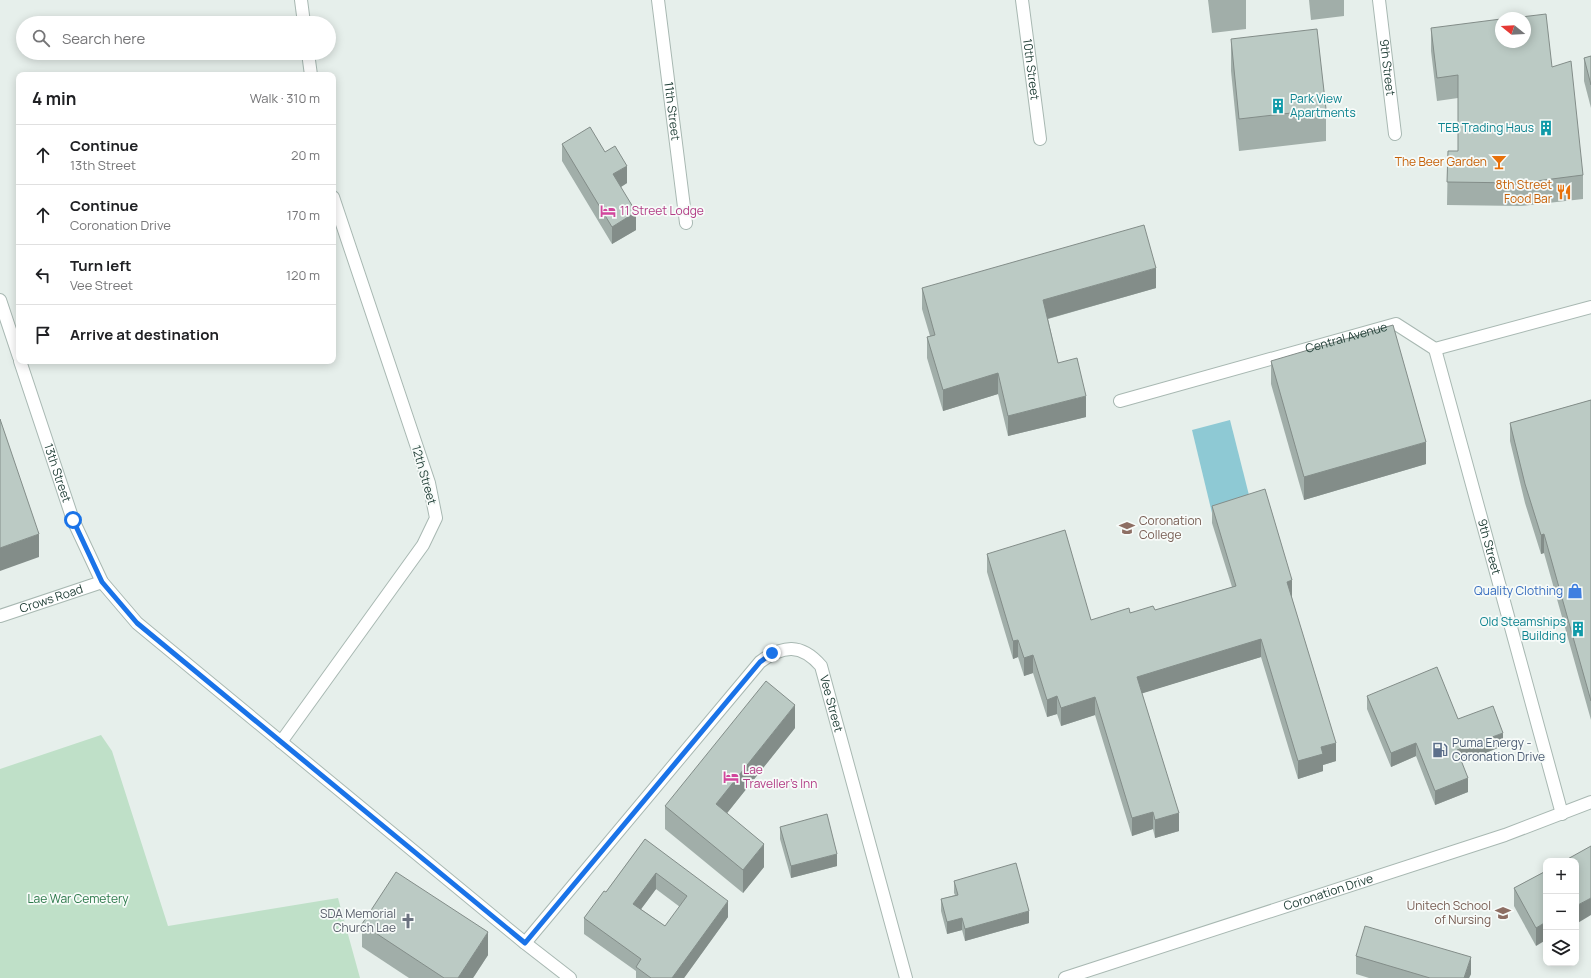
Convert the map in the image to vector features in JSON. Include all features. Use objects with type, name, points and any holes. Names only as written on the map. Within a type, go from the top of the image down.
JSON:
[{"type":"street","points":[[301,0],[303,16]]},
{"type":"street","name":"11th Street","points":[[658,0],[686,223]]},
{"type":"street","name":"10th Street","points":[[1022,0],[1040,139]]},
{"type":"street","name":"9th Street","points":[[1379,0],[1394,134]]},
{"type":"street","points":[[309,60],[311,72]]},
{"type":"street","name":"12th Street","points":[[281,742],[423,545],[436,518],[429,483],[336,206]]},
{"type":"street","points":[[0,300],[16,348]]},
{"type":"street","points":[[1435,349],[1591,307]]},
{"type":"street","name":"Central Avenue","points":[[1120,401],[1396,324],[1435,349]]},
{"type":"street","name":"9th Street","points":[[1435,349],[1562,814]]},
{"type":"street","name":"13th Street","points":[[21,364],[73,520],[102,582]]},
{"type":"street","points":[[102,582],[137,623],[525,943],[570,978]]},
{"type":"street","name":"Crows Road","points":[[0,616],[102,582]]},
{"type":"street","name":"Vee Street","points":[[525,943],[760,662],[772,653],[782,649],[792,649],[806,653],[815,659],[821,666],[906,978]]},
{"type":"street","name":"Coronation Drive","points":[[1065,978],[1497,838],[1591,802]]},
{"type":"green space","name":"Lae War Cemetery","points":[[101,735],[112,751],[168,926],[338,898],[360,978],[0,978],[0,769]]},
{"type":"water","points":[[1230,420],[1251,503],[1212,513],[1192,430]]},
{"type":"building","points":[[1546,14],[1552,67],[1571,61],[1583,175],[1521,183],[1447,182],[1448,151],[1458,151],[1458,75],[1437,78],[1431,28],[1495,20],[1495,48],[1531,48],[1531,16]]},
{"type":"building","points":[[1317,29],[1326,109],[1239,119],[1231,39]]},
{"type":"building","points":[[1591,56],[1591,85],[1584,58]]},
{"type":"building","name":"11 Street Lodge","points":[[590,127],[605,152],[615,146],[627,166],[613,174],[636,212],[612,227],[562,144]]},
{"type":"building","points":[[1144,225],[1156,268],[1043,300],[1058,363],[1077,358],[1086,396],[1008,416],[998,373],[943,390],[927,337],[935,335],[922,288]]},
{"type":"building","points":[[1393,325],[1426,442],[1304,477],[1271,361]]},
{"type":"building","points":[[1591,400],[1591,701],[1544,534],[1541,535],[1525,484],[1510,423]]},
{"type":"building","points":[[0,419],[39,534],[0,548]]},
{"type":"building","points":[[1265,489],[1292,580],[1287,582],[1336,743],[1321,747],[1323,754],[1298,761],[1261,639],[1137,677],[1179,813],[1155,820],[1153,812],[1132,818],[1095,697],[1061,708],[1057,696],[1047,700],[1033,655],[1024,658],[1018,640],[1013,641],[987,554],[1065,530],[1091,620],[1129,608],[1130,613],[1153,606],[1155,610],[1236,586],[1212,506]]},
{"type":"building","points":[[1437,667],[1458,719],[1493,706],[1503,733],[1457,750],[1468,778],[1435,791],[1416,743],[1391,753],[1367,696]]},
{"type":"building","points":[[766,681],[795,705],[716,804],[764,844],[743,870],[665,806]]},
{"type":"building","points":[[827,814],[837,854],[791,866],[780,827]]},
{"type":"building","points":[[645,839],[728,901],[672,978],[651,978],[636,967],[641,959],[584,918],[604,891],[606,892]],"holes":[[[656,873],[687,896],[665,926],[633,904]]]},
{"type":"building","points":[[1591,846],[1591,898],[1579,904],[1579,858],[1569,858]]},
{"type":"building","points":[[1016,863],[1029,911],[965,929],[962,918],[947,922],[941,899],[958,895],[954,881]]},
{"type":"building","name":"SDA Memorial Church Lae","points":[[396,872],[488,932],[458,978],[444,978],[362,924]]},
{"type":"building","points":[[1543,873],[1543,924],[1536,928],[1514,888]]},
{"type":"building","points":[[1365,926],[1471,957],[1464,978],[1430,978],[1356,956]]},
{"type":"place","name":"Park View Apartments","points":[[1278,106]]},
{"type":"place","name":"TEB Trading Haus","points":[[1546,128]]},
{"type":"place","name":"The Beer Garden","points":[[1499,162]]},
{"type":"place","name":"8th Street Food Bar","points":[[1564,192]]},
{"type":"place","name":"11 Street Lodge","points":[[608,211]]},
{"type":"place","name":"Coronation College","points":[[1127,528]]},
{"type":"place","name":"Quality Clothing","points":[[1575,591]]},
{"type":"place","name":"Old Steamships Building","points":[[1578,629]]},
{"type":"place","name":"Puma Energy - Coronation Drive","points":[[1440,750]]},
{"type":"place","name":"Lae Traveller's Inn","points":[[731,777]]},
{"type":"place","name":"Unitech School of Nursing","points":[[1503,913]]},
{"type":"place","name":"SDA Memorial Church Lae","points":[[408,921]]},
{"type":"route","points":[[73,520],[102,582],[137,623],[525,943],[760,662],[772,653]]}]
